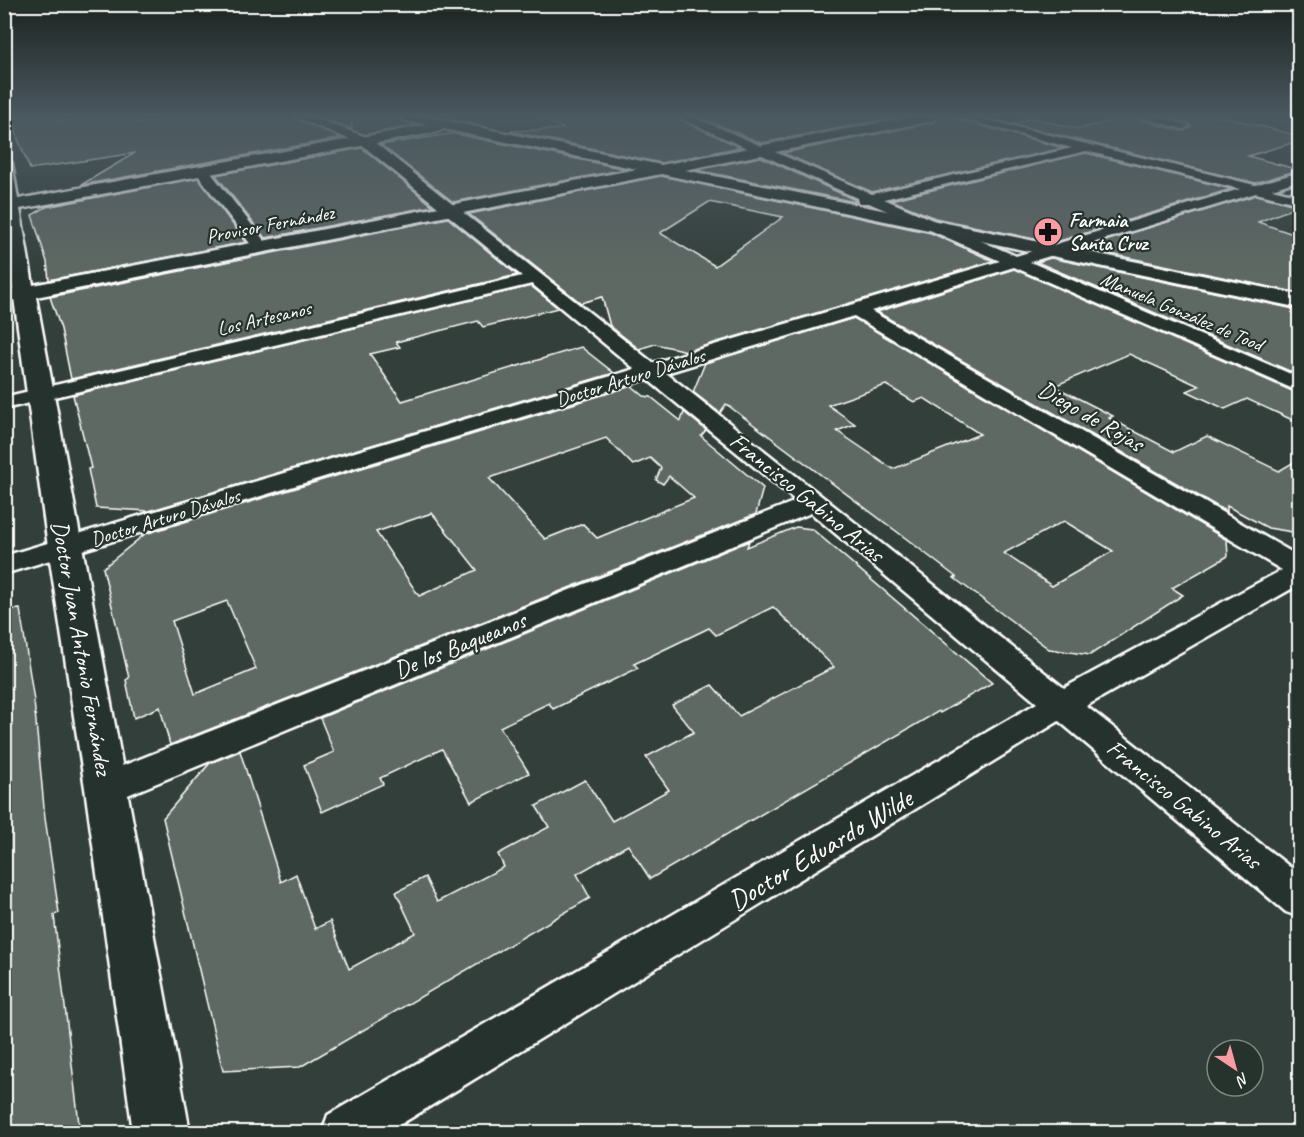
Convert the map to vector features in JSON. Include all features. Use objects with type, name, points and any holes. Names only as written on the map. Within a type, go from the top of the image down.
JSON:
[{"type":"street","name":"Doctor Juan Antonio Fernández","points":[[5,170],[23,398],[64,547],[106,788],[161,1132]]},
{"type":"street","points":[[8,206],[207,170]]},
{"type":"street","name":"Francisco Gabino Arias","points":[[401,170],[814,502],[1299,899]]},
{"type":"street","points":[[661,170],[1299,302]]},
{"type":"street","name":"Provisor Fernández","points":[[15,295],[661,170]]},
{"type":"street","name":"Manuela González de Tood","points":[[803,170],[1299,386]]},
{"type":"street","points":[[836,207],[992,170]]},
{"type":"street","points":[[1177,170],[1299,200]]},
{"type":"street","points":[[202,171],[261,247]]},
{"type":"street","name":"Doctor Arturo Dávalos","points":[[4,565],[1299,176]]},
{"type":"street","name":"Los Artesanos","points":[[23,398],[535,278]]},
{"type":"street","name":"Diego de Rojas","points":[[855,309],[1299,571]]},
{"type":"street","name":"De los Baqueanos","points":[[106,788],[814,502]]},
{"type":"street","name":"Doctor Eduardo Wilde","points":[[345,1132],[1062,704],[1299,571]]},
{"type":"building","points":[[106,170],[164,170],[81,185]]},
{"type":"building","points":[[243,170],[389,170],[433,206],[265,238],[216,175]]},
{"type":"building","points":[[413,170],[620,170],[453,202]]},
{"type":"building","points":[[696,170],[790,170],[856,202]]},
{"type":"building","points":[[822,170],[967,170],[872,192]]},
{"type":"building","points":[[1015,170],[1155,170],[1231,189],[1053,243],[935,218],[891,200]]},
{"type":"building","points":[[1202,170],[1299,170],[1255,183]]},
{"type":"building","points":[[661,176],[931,233],[993,261],[687,351],[655,344],[639,349],[610,326],[602,297],[581,303],[469,214]],"holes":[[[709,202],[783,217],[715,266],[660,233]]]},
{"type":"building","points":[[198,178],[246,242],[49,280],[47,262],[32,215],[46,207]]},
{"type":"building","points":[[1256,195],[1299,206],[1258,222],[1299,236],[1299,293],[1082,248]]},
{"type":"building","points":[[448,218],[517,275],[71,379],[61,329],[50,297]]},
{"type":"building","points":[[1051,258],[1299,310],[1299,375],[1037,262]]},
{"type":"building","points":[[1014,269],[1299,394],[1299,423],[1247,399],[1225,409],[1187,391],[1199,386],[1129,354],[1054,386],[1113,416],[1109,418],[1174,452],[1207,436],[1279,471],[1299,459],[1299,533],[1268,528],[1227,506],[1227,512],[877,312]]},
{"type":"building","points":[[531,286],[558,308],[483,327],[478,321],[396,342],[400,347],[370,354],[402,401],[581,347],[614,373],[149,511],[96,508],[88,469],[91,468],[73,395]]},
{"type":"building","points":[[854,318],[1227,540],[1228,556],[1172,588],[1183,595],[1090,655],[1049,649],[726,404],[720,413],[693,392],[705,363]],"holes":[[[886,385],[914,402],[924,398],[980,434],[893,469],[837,431],[855,424],[828,405]],[[1064,521],[1113,551],[1052,586],[1004,553]]]},
{"type":"building","points":[[632,386],[644,396],[651,397],[681,421],[684,412],[706,430],[701,436],[763,488],[756,514],[170,745],[160,707],[134,718],[126,680],[129,678],[103,568],[145,534]],"holes":[[[606,438],[633,465],[650,458],[661,468],[656,480],[663,484],[669,476],[694,498],[597,538],[583,524],[545,539],[489,478]],[[432,513],[477,570],[419,596],[376,532]],[[227,601],[256,669],[195,694],[172,621]]]},
{"type":"building","points":[[796,527],[812,529],[992,683],[940,713],[939,711],[650,879],[628,845],[577,874],[590,898],[300,1067],[223,1071],[163,818],[210,763],[240,751],[281,882],[296,874],[315,929],[330,921],[349,969],[415,933],[396,892],[425,877],[437,902],[504,867],[498,854],[549,827],[536,806],[585,780],[612,821],[669,790],[646,757],[694,732],[672,705],[712,685],[739,716],[834,667],[773,607],[716,635],[709,628],[634,664],[638,668],[553,709],[549,703],[500,727],[529,773],[471,802],[442,749],[380,778],[383,784],[322,812],[304,765],[334,752],[320,718],[749,541],[747,547]]},
{"type":"building","points":[[20,609],[34,701],[45,818],[59,913],[54,915],[80,1132],[4,1132],[4,610]]},
{"type":"place","name":"Farmaia Santa Cruz","points":[[1048,232]]}]
